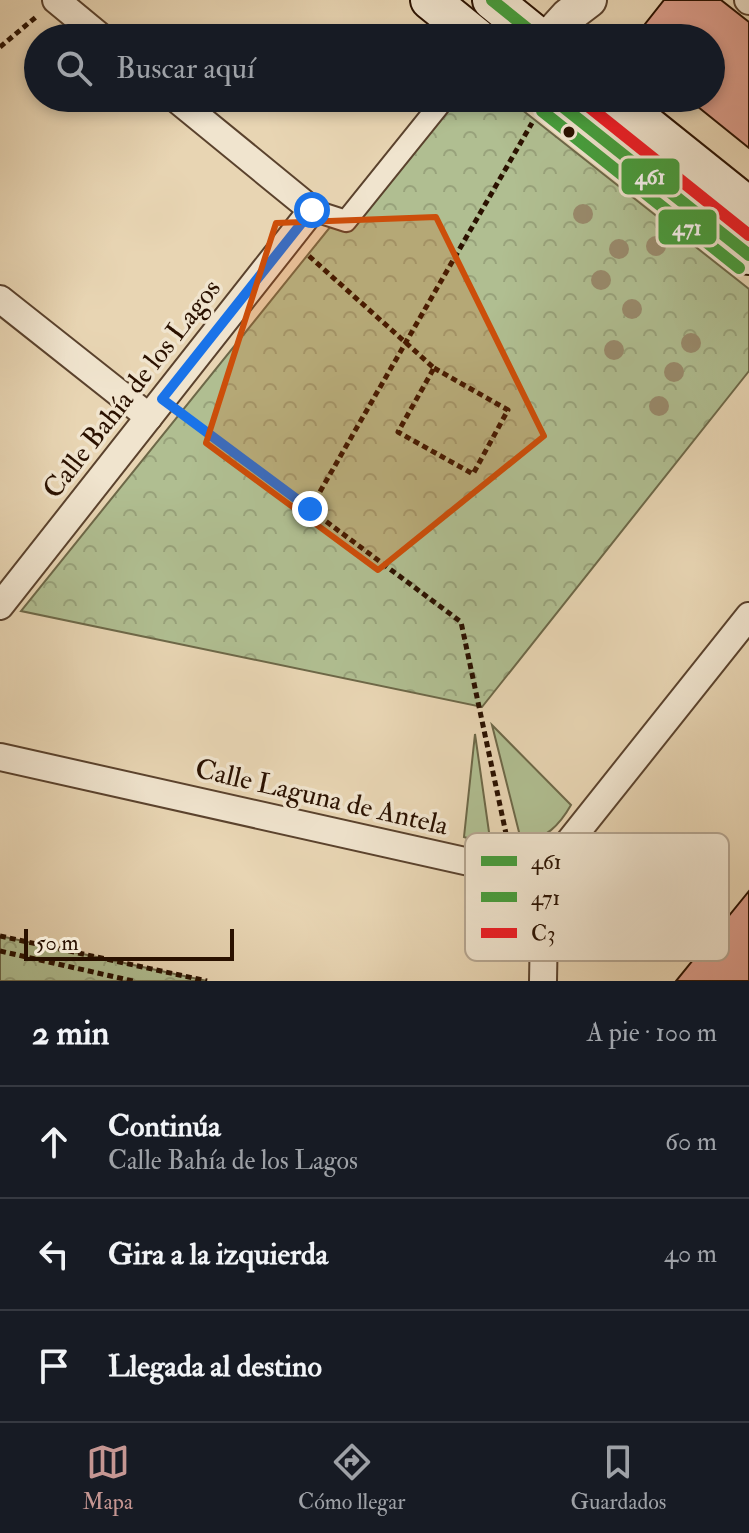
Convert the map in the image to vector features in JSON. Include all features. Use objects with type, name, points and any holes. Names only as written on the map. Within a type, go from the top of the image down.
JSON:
[{"type":"main road","points":[[430,0],[460,24]]},
{"type":"main road","points":[[492,0],[522,24]]},
{"type":"main road","points":[[569,112],[749,255]]},
{"type":"main road","points":[[630,112],[749,207]]},
{"type":"street","points":[[56,0],[85,24]]},
{"type":"street","points":[[561,24],[585,1]]},
{"type":"street","points":[[192,112],[312,210],[346,221],[434,112]]},
{"type":"street","name":"Calle Bahía de los Lagos","points":[[0,606],[312,210]]},
{"type":"street","points":[[0,299],[156,408]]},
{"type":"street","points":[[576,833],[749,616]]},
{"type":"street","name":"Calle Laguna de Antela","points":[[0,757],[465,861]]},
{"type":"street","points":[[543,961],[543,981]]},
{"type":"path","points":[[27,24],[56,0]]},
{"type":"path","points":[[0,47],[24,27]]},
{"type":"path","points":[[310,509],[533,120],[541,112]]},
{"type":"path","points":[[308,255],[434,368],[508,410],[473,474],[398,432],[434,368]]},
{"type":"path","points":[[156,408],[310,509],[461,622],[506,833]]},
{"type":"path","points":[[0,936],[207,981]]},
{"type":"path","points":[[0,951],[133,981]]},
{"type":"highlighted area","points":[[436,217],[544,436],[378,570],[206,443],[276,223]]},
{"type":"green space","points":[[440,112],[525,112],[749,289],[749,371],[482,707],[21,611],[339,216]]},
{"type":"green space","points":[[492,725],[571,805],[562,819],[546,833],[519,833]]},
{"type":"green space","points":[[475,734],[489,833],[465,833],[464,837]]},
{"type":"green space","points":[[0,936],[207,981],[0,981]]},
{"type":"building","points":[[664,0],[721,0],[749,22],[749,148],[704,112],[725,112],[725,24],[645,24]]},
{"type":"building","points":[[749,891],[749,981],[676,981],[692,961],[729,961],[729,916]]},
{"type":"transit line","name":"461","points":[[492,0],[522,24]]},
{"type":"transit line","name":"471","points":[[543,112],[739,268]]},
{"type":"transit line","name":"461","points":[[570,112],[749,255]]},
{"type":"transit line","name":"C3","points":[[595,112],[749,235]]},
{"type":"route","points":[[310,509],[162,399],[312,210]]}]
